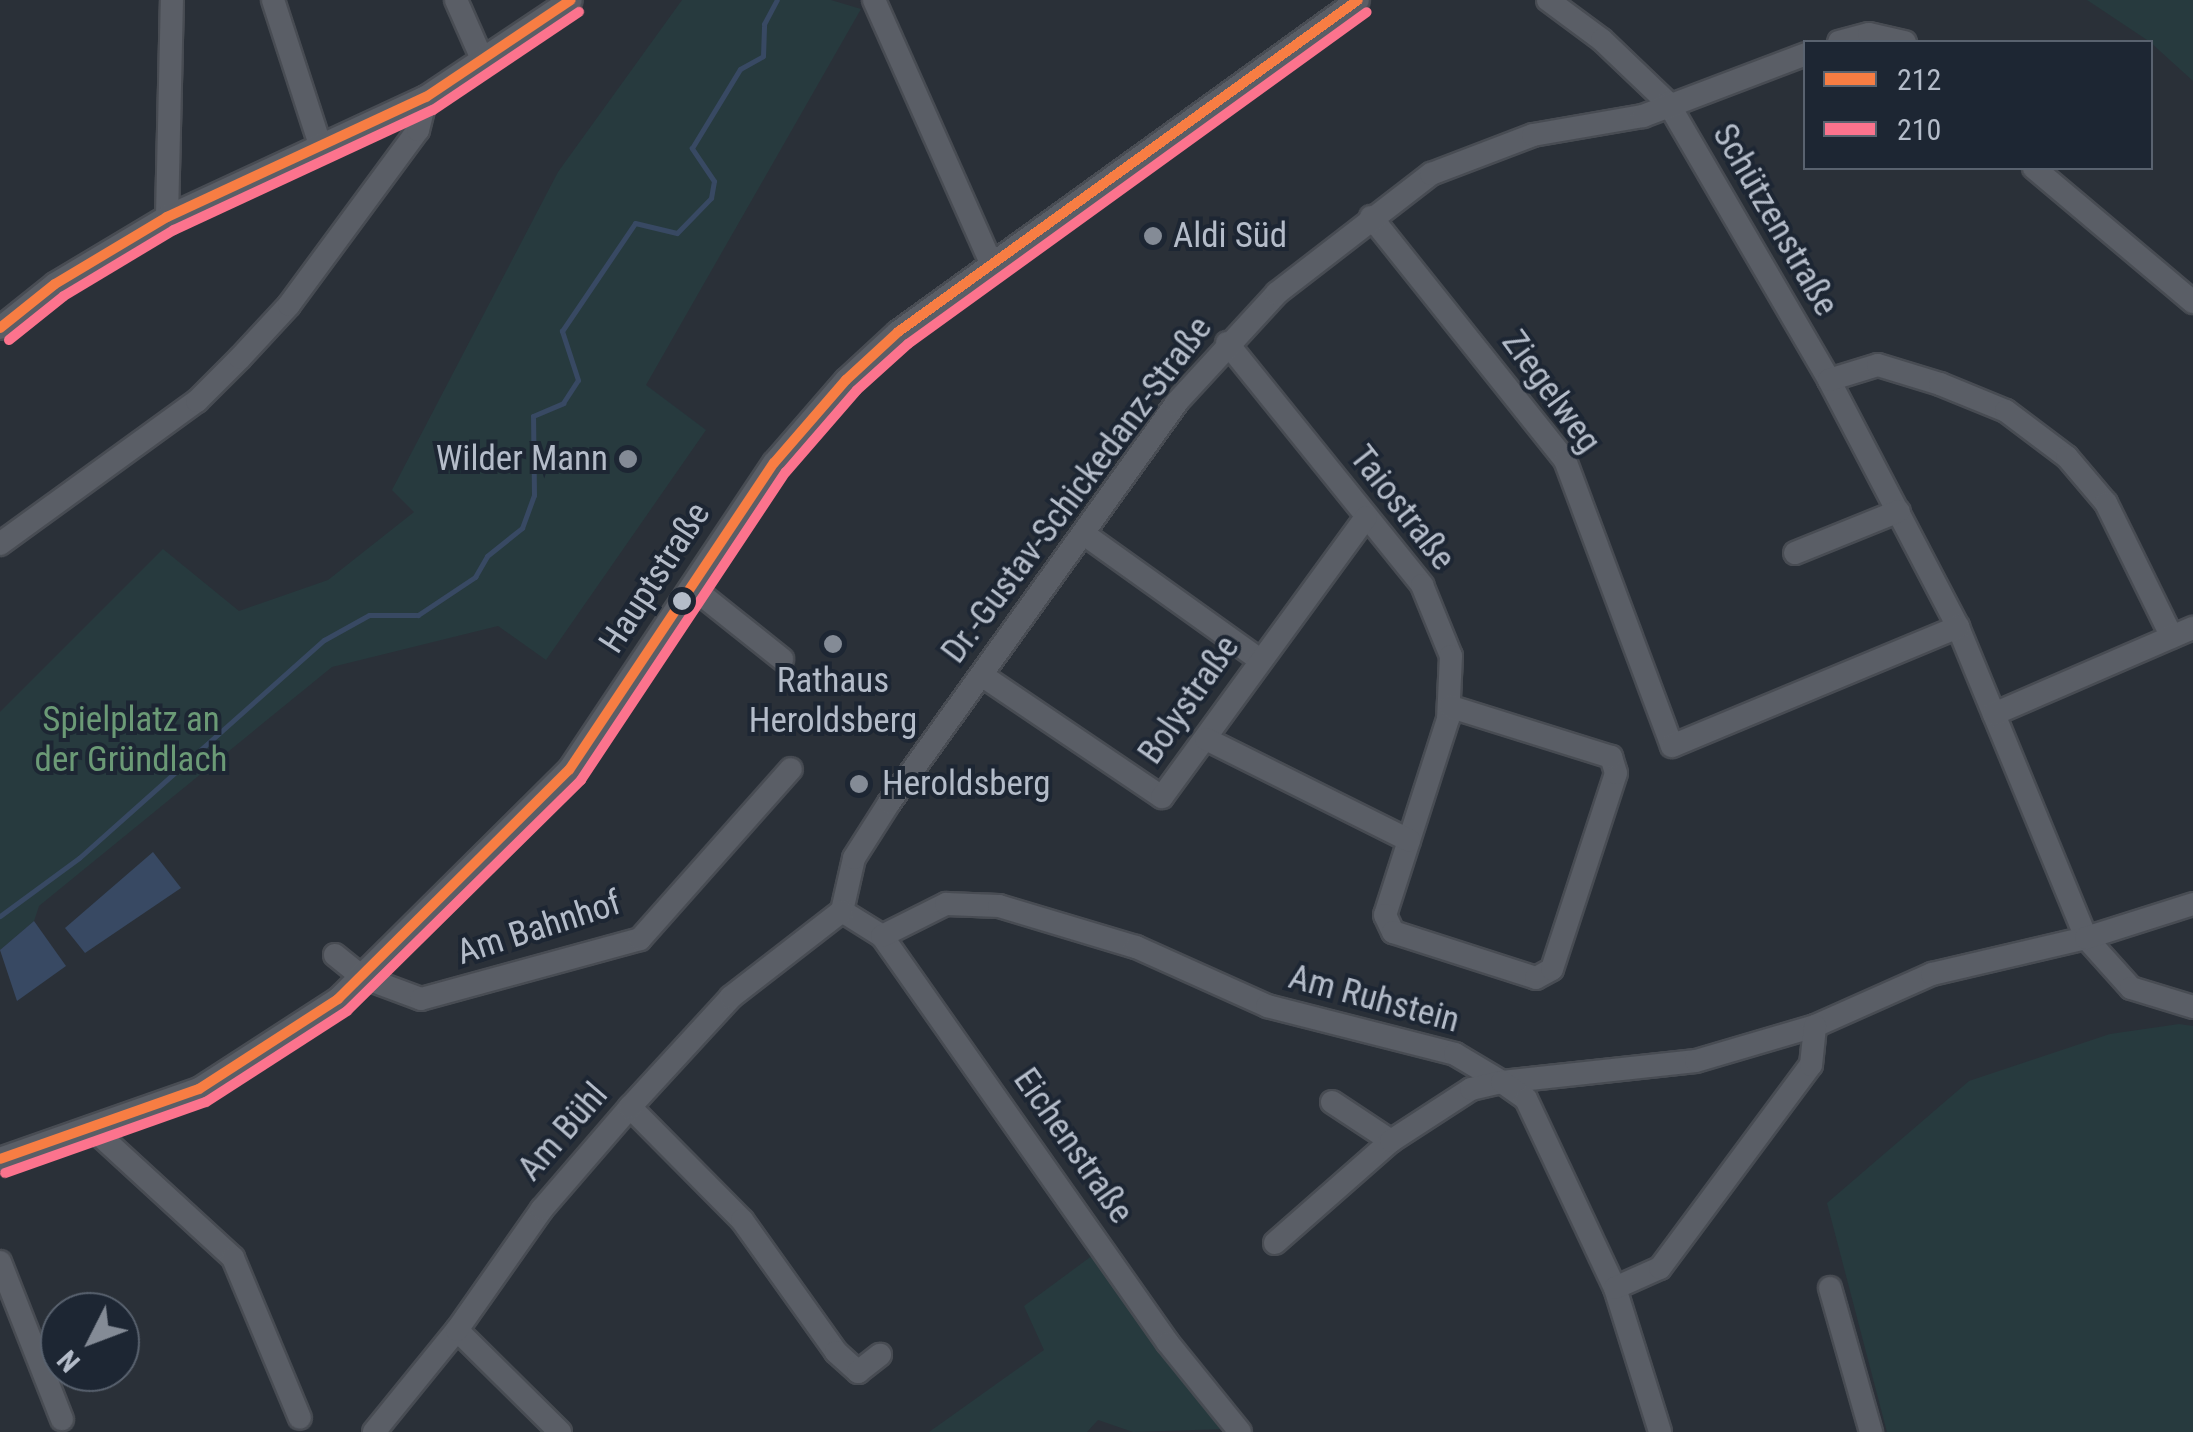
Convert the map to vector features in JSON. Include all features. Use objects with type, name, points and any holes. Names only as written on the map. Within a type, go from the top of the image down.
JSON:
[{"type":"street","points":[[167,217],[172,0]]},
{"type":"street","points":[[274,0],[320,145]]},
{"type":"street","points":[[456,0],[482,58]]},
{"type":"street","points":[[0,328],[55,284],[167,217],[426,96],[571,0]]},
{"type":"street","points":[[874,0],[992,265]]},
{"type":"street","name":"Hauptstraße","points":[[0,1160],[94,1130],[199,1089],[362,978],[570,770],[774,462],[846,380],[898,332],[1358,0]]},
{"type":"street","name":"Schützenstraße","points":[[1548,0],[1602,40],[1668,103],[1829,380],[1958,627],[2086,938],[2131,988],[2193,1008]]},
{"type":"street","points":[[1846,40],[1868,34],[1896,40]]},
{"type":"street","name":"Dr.-Gustav-Schickedanz-Straße","points":[[842,910],[854,858],[1084,534],[1227,342],[1371,216],[1431,174],[1533,134],[1643,116],[1668,103],[1803,55]]},
{"type":"street","points":[[0,544],[196,401],[240,358],[289,306],[418,130],[426,96]]},
{"type":"street","points":[[2036,170],[2193,302]]},
{"type":"street","name":"Ziegelweg","points":[[1371,216],[1566,460],[1672,746],[1958,627]]},
{"type":"street","name":"Taiostraße","points":[[1227,342],[1435,608],[1451,656],[1450,707],[1385,914],[1392,932],[1536,978],[1552,969],[1611,788],[1611,758],[1450,707]]},
{"type":"street","points":[[1829,380],[1878,365],[1940,384],[2006,412],[2067,456],[2106,503],[2183,633],[1994,714]]},
{"type":"street","points":[[1795,554],[1898,510]]},
{"type":"street","name":"Bolystraße","points":[[982,676],[1162,797],[1366,516]]},
{"type":"street","points":[[1084,534],[1260,660]]},
{"type":"street","points":[[693,588],[782,659]]},
{"type":"street","points":[[1206,739],[1409,840]]},
{"type":"street","name":"Am Bahnhof","points":[[335,955],[362,978],[408,998],[428,999],[640,939],[791,769]]},
{"type":"street","name":"Am Ruhstein","points":[[882,936],[946,904],[999,906],[1136,947],[1267,1006],[1455,1054],[1502,1082],[1526,1099],[1615,1288],[1660,1432]]},
{"type":"street","points":[[1275,1243],[1391,1142],[1471,1089],[1502,1082],[1696,1061],[1816,1026],[1932,974],[2086,938],[2193,904]]},
{"type":"street","name":"Eichenstraße","points":[[842,910],[882,936],[1168,1342],[1240,1432]]},
{"type":"street","name":"Am Bühl","points":[[374,1432],[457,1330],[542,1209],[630,1107],[730,997],[842,910]]},
{"type":"street","points":[[1615,1288],[1660,1268],[1811,1065],[1816,1026]]},
{"type":"street","points":[[1332,1102],[1391,1142]]},
{"type":"street","points":[[630,1107],[742,1220],[836,1352],[858,1372],[880,1354]]},
{"type":"street","points":[[94,1130],[233,1258],[300,1418]]},
{"type":"street","points":[[0,1262],[62,1419]]},
{"type":"street","points":[[1830,1288],[1871,1432]]},
{"type":"street","points":[[457,1330],[560,1432]]},
{"type":"green space","name":"Spielplatz an der Gründlach","points":[[682,0],[831,0],[861,9],[646,385],[706,430],[546,660],[498,626],[332,667],[39,906],[34,921],[0,950],[0,712],[163,549],[239,611],[328,580],[414,512],[392,490],[558,172]]},
{"type":"green space","points":[[2087,0],[2193,0],[2193,81],[2153,45],[2153,40],[2147,40]]},
{"type":"green space","points":[[2179,1024],[2193,1026],[2193,1432],[1887,1432],[1827,1203],[1969,1081],[2110,1034]]},
{"type":"green space","points":[[1093,1255],[1225,1429],[1133,1432],[1098,1420],[1087,1432],[929,1432],[1044,1350],[1024,1306]]},
{"type":"water","points":[[153,852],[181,888],[85,953],[65,928]]},
{"type":"water","points":[[34,921],[66,966],[17,1001],[0,950]]},
{"type":"waterway","points":[[0,916],[79,858],[324,640],[369,615],[418,615],[475,577],[487,556],[522,528],[534,495],[533,416],[563,403],[578,380],[562,331],[635,223],[677,233],[711,198],[714,181],[692,148],[740,69],[763,56],[764,24],[777,0]]},
{"type":"transit line","name":"212","points":[[0,328],[55,284],[167,217],[426,97],[571,0]]},
{"type":"transit line","name":"212","points":[[0,1159],[199,1089],[338,999],[569,770],[774,463],[846,380],[898,332],[1358,0]]},
{"type":"transit line","name":"210","points":[[9,340],[64,296],[174,230],[433,110],[579,12]]},
{"type":"transit line","name":"210","points":[[5,1173],[206,1102],[347,1011],[581,780],[786,472],[857,390],[908,344],[1367,12]]},
{"type":"place","name":"Aldi Süd","points":[[1153,236]]},
{"type":"place","name":"Wilder Mann","points":[[628,459]]},
{"type":"place","name":"Rathaus Heroldsberg","points":[[833,644]]},
{"type":"place","name":"Heroldsberg","points":[[859,784]]}]
